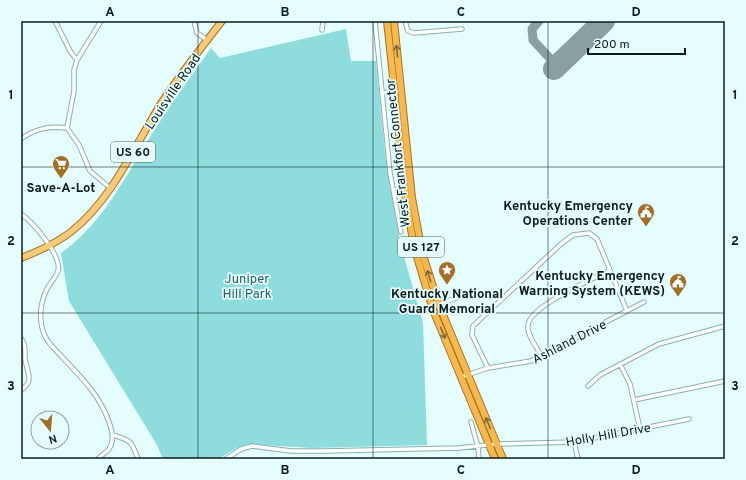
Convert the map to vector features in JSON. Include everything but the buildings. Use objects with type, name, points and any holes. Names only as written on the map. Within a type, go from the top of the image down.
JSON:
[{"type":"highway","name":"West Frankfort Connector","points":[[387,21],[398,91]]},
{"type":"highway","name":"West Frankfort Connector","points":[[394,21],[398,91],[410,228],[420,271],[467,374],[503,459]]},
{"type":"highway","name":"West Frankfort Connector","points":[[436,306],[461,377],[495,459]]},
{"type":"main road","name":"Louisville Road","points":[[21,258],[49,246],[72,231],[85,218],[110,188],[163,101],[222,21]]},
{"type":"street","points":[[56,21],[70,51],[77,60]]},
{"type":"street","points":[[101,21],[77,60],[74,70],[74,91],[67,128],[80,145],[90,171],[110,188]]},
{"type":"street","points":[[194,21],[197,33],[207,40]]},
{"type":"street","points":[[322,30],[323,21]]},
{"type":"street","points":[[375,21],[390,173],[401,232]]},
{"type":"street","points":[[405,21],[408,31],[414,33],[462,29]]},
{"type":"street","points":[[382,93],[398,91]]},
{"type":"street","points":[[21,139],[30,132],[44,127],[67,128]]},
{"type":"street","points":[[21,214],[32,222],[49,246],[58,266],[41,304],[40,317],[43,331],[50,344],[93,390],[105,409],[113,435],[109,449],[98,459]]},
{"type":"street","points":[[488,368],[472,335],[473,326],[565,240],[577,234],[587,233],[594,235],[599,243],[627,311]]},
{"type":"street","points":[[541,356],[528,329],[528,322],[531,318],[553,300],[610,270]]},
{"type":"street","points":[[436,306],[461,296]]},
{"type":"street","name":"Ashland Drive","points":[[461,377],[488,368],[526,363],[644,302]]},
{"type":"street","points":[[588,386],[598,376],[661,343],[725,326]]},
{"type":"street","points":[[21,338],[25,346],[30,376],[27,384],[21,390]]},
{"type":"street","points":[[620,364],[630,384],[640,429]]},
{"type":"street","points":[[634,400],[725,381]]},
{"type":"street","name":"Holly Hill Drive","points":[[226,459],[241,449],[252,446],[304,451],[478,447],[496,444],[574,442],[689,419]]},
{"type":"street","points":[[471,422],[478,447],[479,459]]},
{"type":"street","points":[[113,435],[129,440],[134,446],[138,459]]},
{"type":"street","points":[[574,442],[578,459]]},
{"type":"green space","name":"Juniper Hill Park","points":[[346,29],[351,61],[376,61],[386,163],[401,246],[423,323],[427,445],[312,448],[248,444],[237,448],[218,459],[163,459],[157,445],[69,301],[61,253],[91,226],[104,210],[126,178],[163,116],[211,48],[220,58]]},
{"type":"taxiway","points":[[539,21],[532,29],[533,40],[557,66]]},
{"type":"runway","points":[[554,69],[604,21]]},
{"type":"place","name":"Save-A-Lot","points":[[61,179]]},
{"type":"place","name":"Kentucky Emergency Operations Center","points":[[646,227]]},
{"type":"place","name":"Kentucky National Guard Memorial","points":[[447,285]]},
{"type":"place","name":"Kentucky Emergency Warning System (KEWS)","points":[[678,297]]}]
